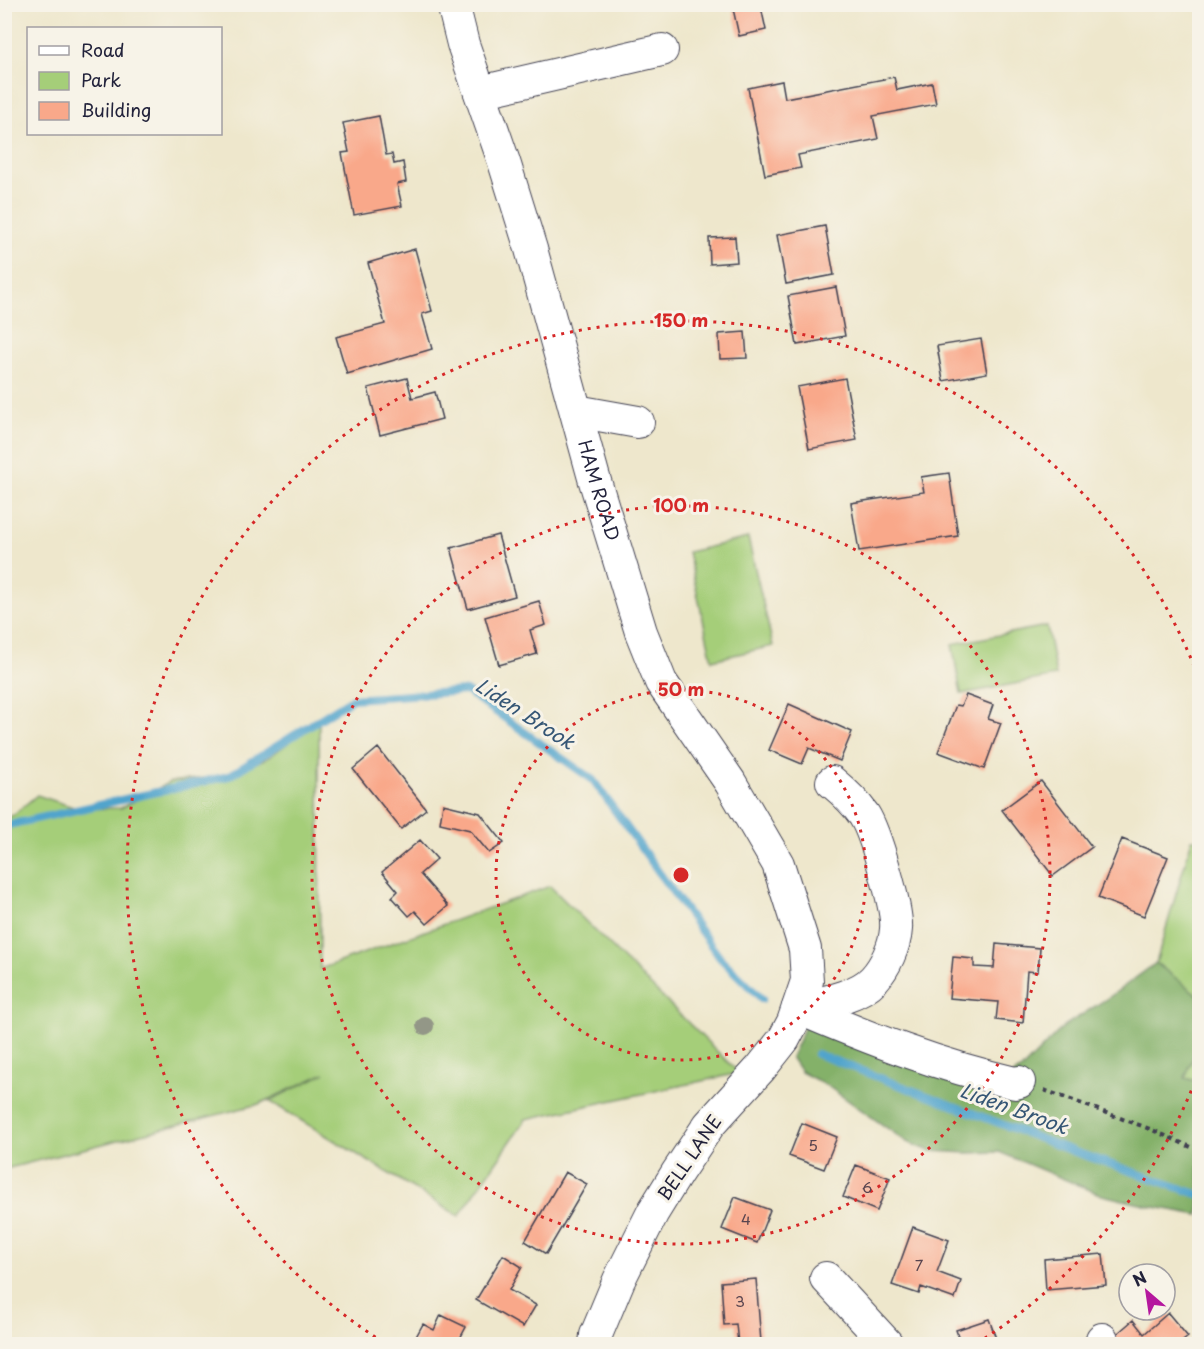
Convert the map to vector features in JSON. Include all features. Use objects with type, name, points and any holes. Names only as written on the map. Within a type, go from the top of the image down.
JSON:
[{"type":"street","name":"HAM ROAD","points":[[453,4],[463,44],[521,216],[641,632],[661,682],[730,782],[778,864],[805,949]]},
{"type":"street","points":[[480,92],[662,50]]},
{"type":"street","points":[[576,411],[638,422]]},
{"type":"street","points":[[798,1008],[830,1001],[863,988],[874,980],[890,952],[897,929],[894,905],[873,832],[852,799],[832,782]]},
{"type":"street","name":"BELL LANE","points":[[596,1344],[596,1335],[619,1281],[653,1212],[676,1173],[709,1125],[761,1068],[784,1039],[793,1022],[807,981],[805,949]]},
{"type":"street","points":[[798,1008],[859,1034],[977,1074],[1019,1082]]},
{"type":"street","points":[[826,1278],[887,1344]]},
{"type":"path","points":[[1019,1082],[1058,1094],[1200,1150]]},
{"type":"green space","points":[[748,538],[773,646],[712,660],[688,552]]},
{"type":"green space","points":[[1047,626],[1056,676],[961,694],[952,644]]},
{"type":"green space","points":[[319,720],[320,969],[550,886],[739,1073],[526,1119],[459,1216],[269,1101],[325,1073],[259,1104],[5,1169],[5,818],[13,815],[37,795],[79,809],[121,808],[170,782],[229,775],[269,757]]},
{"type":"green space","points":[[1192,839],[1199,839],[1199,996],[1156,963]]},
{"type":"green space","points":[[1156,963],[1199,996],[1199,1042],[1185,1078],[1199,1082],[1199,1215],[1102,1195],[999,1152],[930,1151],[907,1142],[826,1085],[801,1072],[791,1057],[807,1022],[993,1089],[1024,1067],[1064,1026]]},
{"type":"green space","points":[[1199,1042],[1199,1082],[1184,1078]]},
{"type":"building","points":[[732,4],[768,4],[761,7],[766,30],[739,36]]},
{"type":"building","points":[[894,77],[897,90],[932,83],[936,104],[873,116],[878,139],[798,155],[801,168],[765,175],[748,88],[782,81],[785,98]]},
{"type":"building","points":[[379,116],[386,155],[392,154],[394,164],[403,162],[406,182],[397,184],[402,206],[354,215],[342,153],[349,152],[343,123]]},
{"type":"building","points":[[825,226],[834,275],[786,284],[777,235]]},
{"type":"building","points":[[735,237],[737,262],[710,264],[709,238]]},
{"type":"building","points":[[415,249],[432,311],[422,314],[432,349],[347,374],[336,337],[385,324],[368,263]]},
{"type":"building","points":[[836,287],[845,336],[797,345],[788,296]]},
{"type":"building","points":[[745,332],[747,358],[720,359],[719,334]]},
{"type":"building","points":[[981,339],[987,373],[943,381],[937,346]]},
{"type":"building","points":[[407,378],[412,398],[435,392],[442,419],[380,435],[368,388]]},
{"type":"building","points":[[845,378],[857,440],[809,449],[797,387]]},
{"type":"building","points":[[949,473],[958,536],[859,551],[851,503],[924,492],[921,477]]},
{"type":"building","points":[[498,535],[515,596],[468,609],[451,548]]},
{"type":"building","points":[[539,601],[546,625],[530,630],[537,654],[499,665],[485,617]]},
{"type":"building","points":[[966,695],[993,705],[988,719],[1001,723],[984,769],[938,752],[956,705],[961,706]]},
{"type":"building","points":[[789,704],[852,732],[840,761],[809,748],[802,764],[769,750]]},
{"type":"building","points":[[378,748],[426,809],[401,829],[353,769]]},
{"type":"building","points":[[1041,781],[1092,847],[1053,876],[1002,810]]},
{"type":"building","points":[[443,804],[480,813],[504,843],[489,853],[470,830],[440,823]]},
{"type":"building","points":[[1122,839],[1168,857],[1144,916],[1098,898]]},
{"type":"building","points":[[420,840],[437,859],[420,874],[448,906],[427,924],[415,911],[409,916],[392,897],[398,891],[382,872]]},
{"type":"building","points":[[996,944],[1040,948],[1038,972],[1027,971],[1023,1023],[996,1020],[998,1002],[949,998],[953,957],[974,959],[974,967],[994,968]]},
{"type":"building","points":[[802,1123],[837,1137],[824,1169],[789,1156]]},
{"type":"building","points":[[856,1165],[890,1178],[877,1211],[843,1197]]},
{"type":"building","points":[[565,1172],[587,1184],[546,1254],[525,1241]]},
{"type":"building","points":[[735,1197],[770,1210],[757,1243],[722,1229]]},
{"type":"building","points":[[913,1227],[949,1240],[937,1272],[961,1281],[955,1299],[921,1287],[919,1294],[892,1285]]},
{"type":"building","points":[[1103,1254],[1106,1285],[1046,1290],[1044,1259]]},
{"type":"building","points":[[503,1255],[522,1267],[509,1290],[536,1305],[523,1327],[476,1300]]},
{"type":"building","points":[[756,1279],[761,1342],[738,1344],[736,1324],[724,1325],[721,1282]]},
{"type":"building","points":[[441,1315],[466,1327],[457,1344],[412,1344],[423,1324],[434,1330]]},
{"type":"building","points":[[989,1319],[998,1344],[961,1344],[956,1330]]},
{"type":"building","points":[[1131,1322],[1135,1322],[1144,1334],[1158,1322],[1176,1322],[1188,1337],[1179,1344],[1116,1344],[1111,1339]]},
{"type":"waterway","name":"Liden Brook","points":[[4,826],[229,776],[352,699],[466,691],[593,780],[720,958],[762,999]]},
{"type":"waterway","name":"Liden Brook","points":[[817,1054],[1075,1152],[1200,1195]]}]
